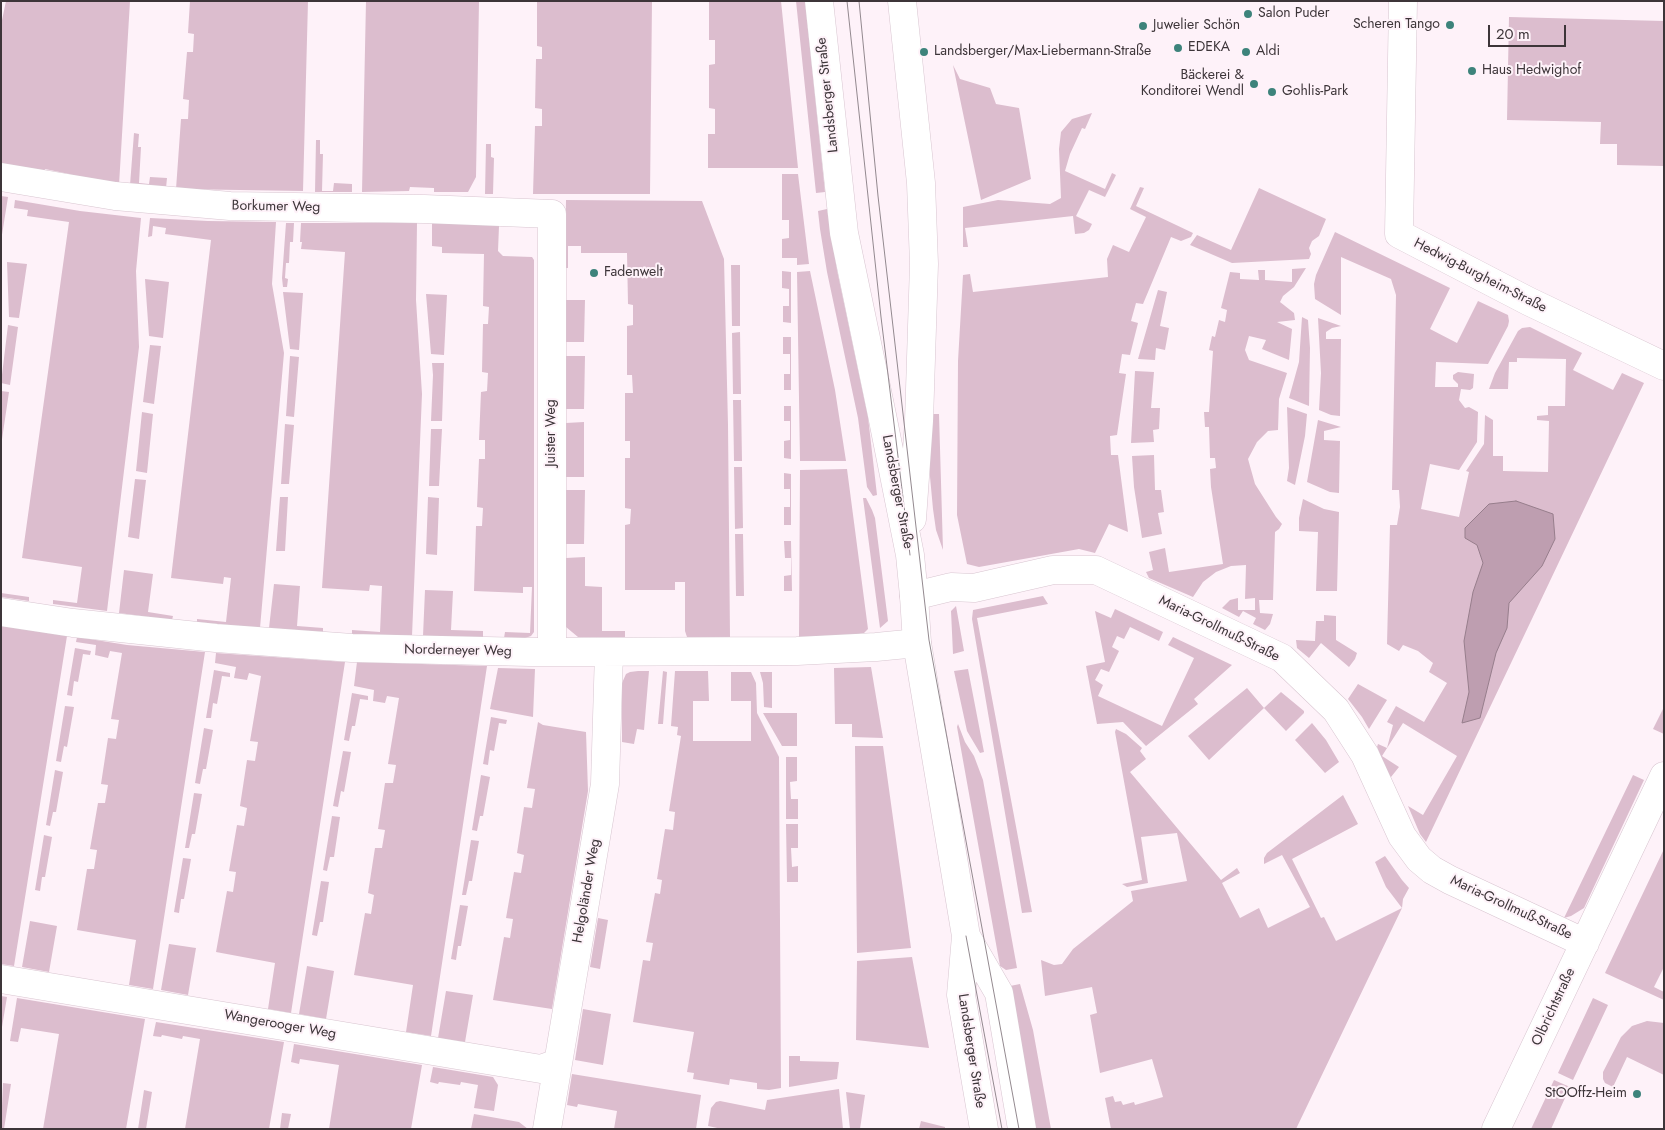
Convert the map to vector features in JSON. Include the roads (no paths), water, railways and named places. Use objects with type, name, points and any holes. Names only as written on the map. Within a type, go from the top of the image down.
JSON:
[{"type":"street","name":"Landsberger Straße","points":[[819,1],[844,233],[910,555]]},
{"type":"street","name":"Landsberger Straße","points":[[902,1],[921,183],[924,264],[919,421],[910,555]]},
{"type":"street","name":"Hedwig-Burgheim-Straße","points":[[1403,1],[1399,234],[1528,300],[1664,366]]},
{"type":"street","name":"Borkumer Weg","points":[[1,177],[115,196],[230,206],[424,209],[552,214]]},
{"type":"street","name":"Juister Weg","points":[[552,214],[552,652]]},
{"type":"street","points":[[910,555],[917,643],[966,936],[999,993],[1022,1129]]},
{"type":"street","name":"Maria-Grollmuß-Straße","points":[[914,596],[951,587],[974,588],[1053,570],[1096,570],[1282,658],[1336,710],[1365,755],[1402,836],[1419,859],[1432,870],[1450,880],[1585,943]]},
{"type":"street","name":"Norderneyer Weg","points":[[1,612],[73,623],[216,638],[352,648],[552,652],[797,651],[917,643]]},
{"type":"street","name":"Helgoländer Weg","points":[[547,1129],[605,784],[609,652]]},
{"type":"street","name":"Olbrichtstraße","points":[[1496,1129],[1664,776]]},
{"type":"street","name":"Landsberger Straße","points":[[966,936],[961,995],[984,1129]]},
{"type":"street","name":"Wangerooger Weg","points":[[1,979],[541,1069],[558,1063]]},
{"type":"tram line","points":[[847,1],[881,317],[910,555]]},
{"type":"tram line","points":[[859,1],[878,196],[929,640],[1019,1129]]},
{"type":"tram line","points":[[966,936],[1002,1129]]},
{"type":"place","name":"Salon Puder","points":[[1248,14]]},
{"type":"place","name":"Scheren Tango","points":[[1450,25]]},
{"type":"place","name":"Juwelier Schön","points":[[1143,26]]},
{"type":"place","name":"EDEKA","points":[[1178,48]]},
{"type":"place","name":"Landsberger/Max-Liebermann-Straße","points":[[924,52]]},
{"type":"place","name":"Aldi","points":[[1246,52]]},
{"type":"place","name":"Haus Hedwighof","points":[[1472,71]]},
{"type":"place","name":"Bäckerei & Konditorei Wendl","points":[[1254,84]]},
{"type":"place","name":"Gohlis-Park","points":[[1272,92]]},
{"type":"place","name":"Fadenwelt","points":[[594,273]]},
{"type":"place","name":"StOOffz-Heim","points":[[1637,1094]]}]
